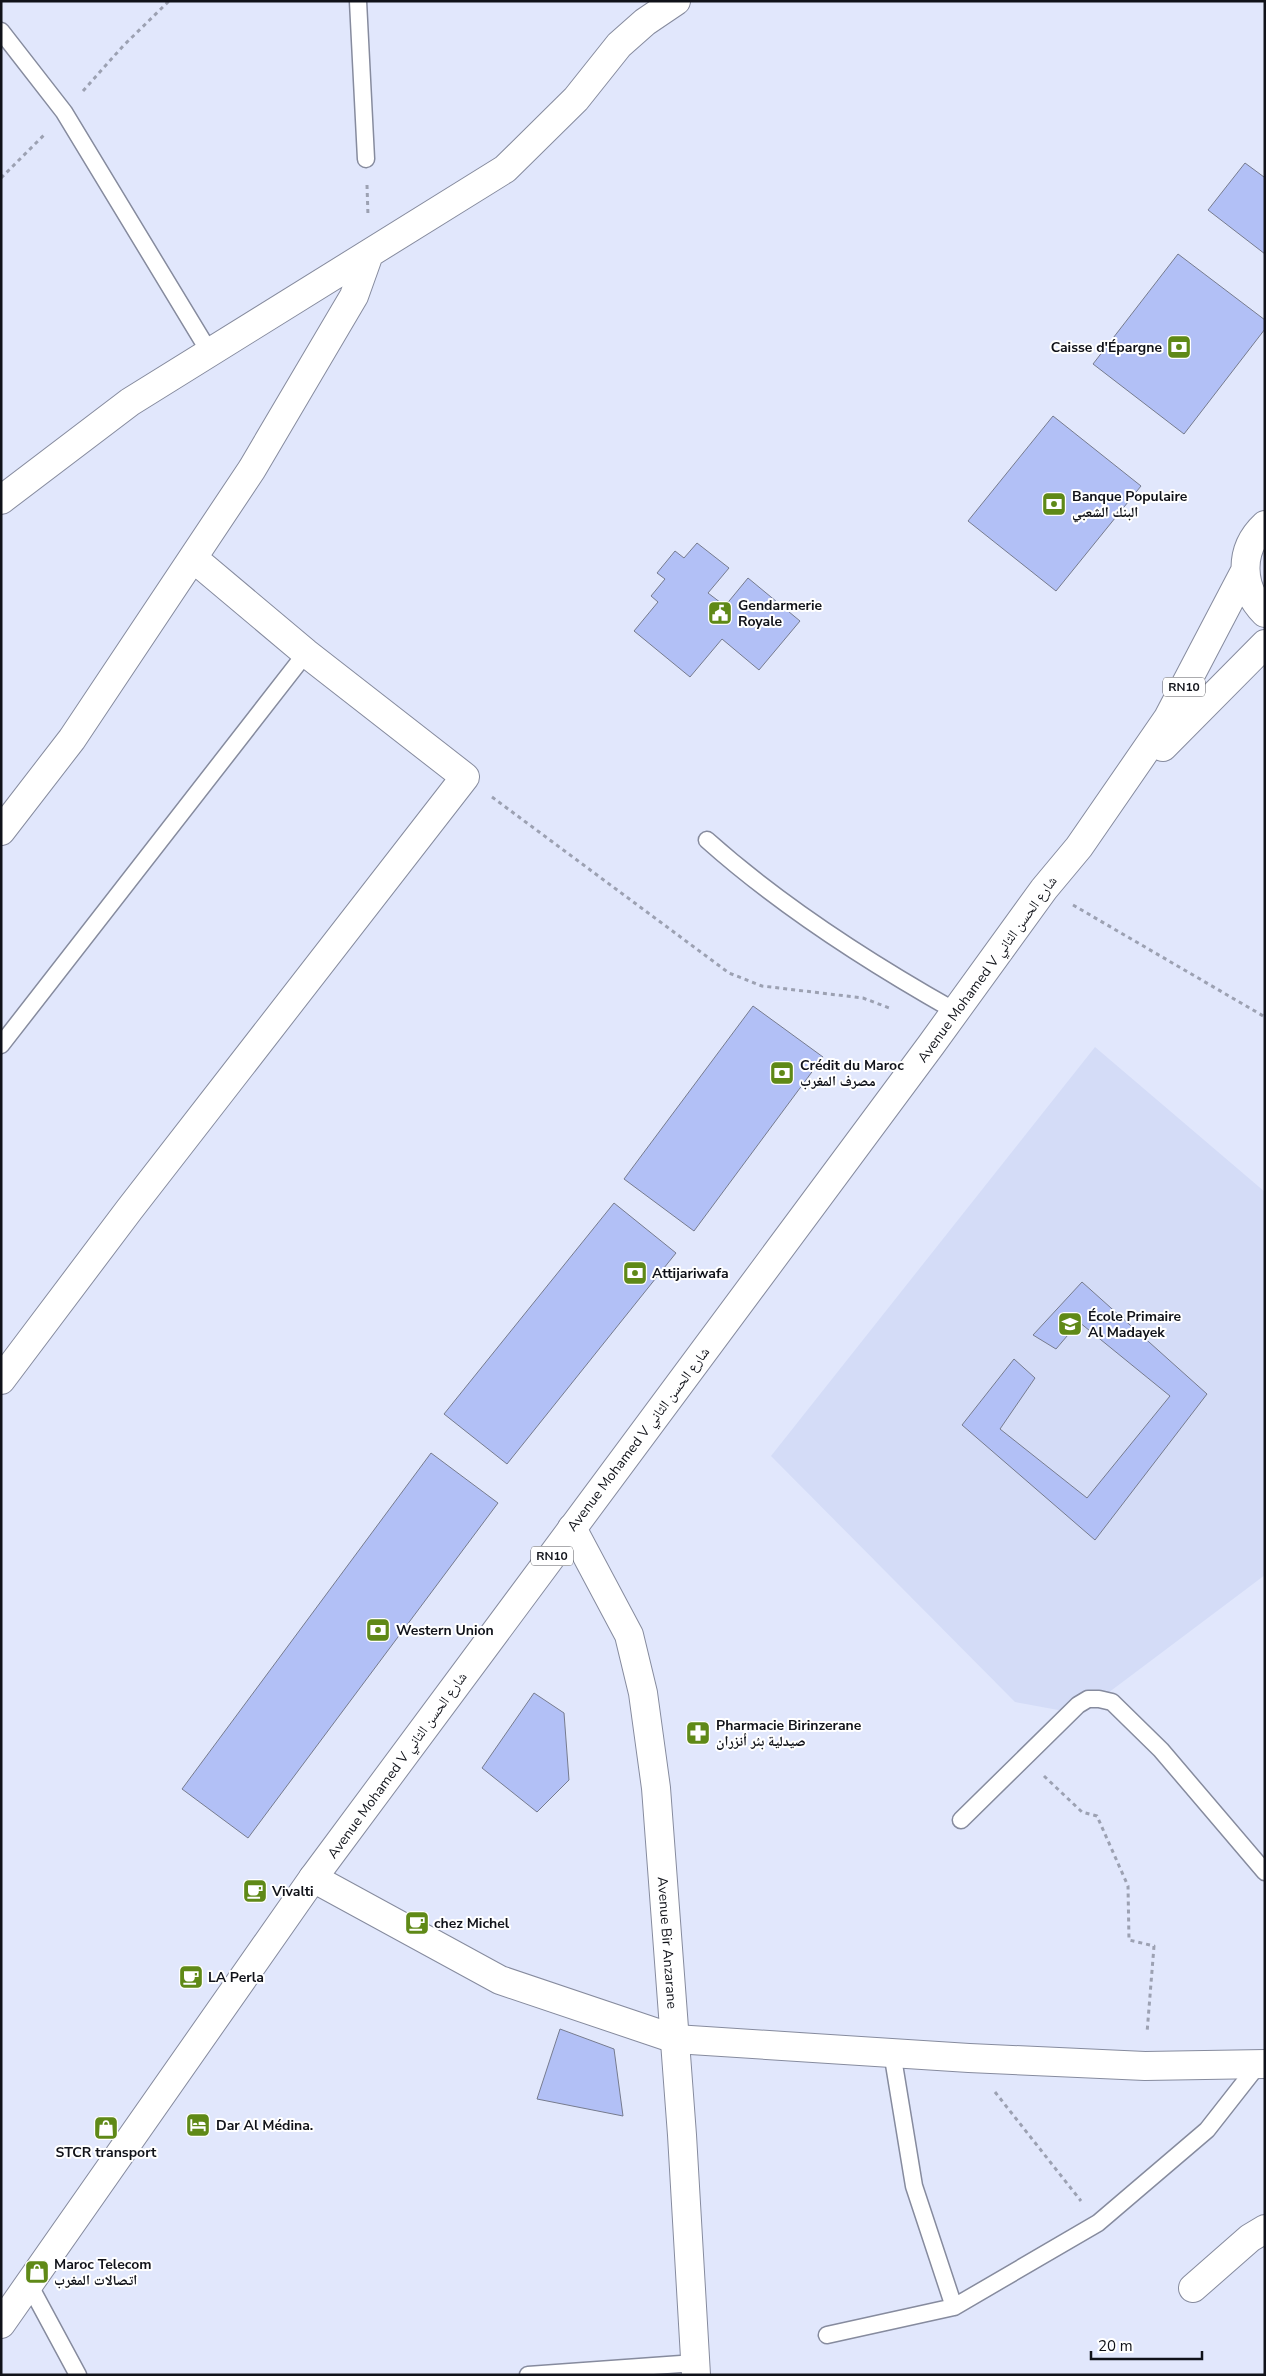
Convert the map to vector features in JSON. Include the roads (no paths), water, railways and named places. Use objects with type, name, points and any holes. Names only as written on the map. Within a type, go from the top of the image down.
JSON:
[{"type":"street","points":[[1,500],[130,402],[505,169],[576,99],[619,45],[645,22],[676,1]]},
{"type":"street","points":[[1,831],[72,739],[252,469],[354,296],[369,254]]},
{"type":"street","name":"RN10","points":[[1265,525],[1251,543],[1247,552],[1245,572],[1248,589],[1256,604],[1265,613]]},
{"type":"street","points":[[1,1380],[130,1210],[465,778],[306,653],[193,558]]},
{"type":"street","name":"Avenue Mohamed V شارع الحسن الثاني","points":[[1,2324],[30,2286],[313,1878],[931,1045],[1044,889],[1079,847],[1168,718],[1245,572]]},
{"type":"street","name":"RN10","points":[[1114,796],[1265,644]]},
{"type":"street","name":"Avenue Bir Anzarane","points":[[572,1528],[629,1635],[643,1693],[656,1788],[675,2039],[695,2369]]},
{"type":"street","points":[[313,1878],[500,1980],[675,2039],[969,2058],[1144,2066],[1262,2064]]},
{"type":"street","points":[[1193,2288],[1250,2238],[1265,2229]]},
{"type":"lane","points":[[358,1],[366,160]]},
{"type":"lane","points":[[1,31],[64,112],[210,353]]},
{"type":"lane","points":[[1,1045],[306,653]]},
{"type":"lane","points":[[707,840],[742,871],[880,969],[955,1011]]},
{"type":"lane","points":[[961,1820],[1078,1705],[1088,1699],[1099,1699],[1112,1702],[1161,1750],[1265,1872]]},
{"type":"lane","points":[[892,2052],[914,2186],[954,2308]]},
{"type":"lane","points":[[827,2335],[954,2308],[1098,2223],[1207,2130],[1262,2064]]},
{"type":"lane","points":[[30,2286],[78,2375]]},
{"type":"lane","points":[[528,2375],[695,2369]]},
{"type":"place","name":"Caisse d'Épargne","points":[[1179,347]]},
{"type":"place","name":"Banque Populaire البنك الشعبي","points":[[1054,504]]},
{"type":"place","name":"Gendarmerie Royale","points":[[720,613]]},
{"type":"place","name":"Crédit du Maroc مصرف المغرب","points":[[782,1073]]},
{"type":"place","name":"Attijariwafa","points":[[635,1273]]},
{"type":"place","name":"École Primaire Al Madayek","points":[[1070,1324]]},
{"type":"place","name":"Western Union","points":[[378,1630]]},
{"type":"place","name":"Pharmacie Birinzerane صيدلية بئر أنزران","points":[[698,1733]]},
{"type":"place","name":"Vivalti","points":[[255,1891]]},
{"type":"place","name":"chez Michel","points":[[417,1923]]},
{"type":"place","name":"LA Perla","points":[[191,1977]]},
{"type":"place","name":"Dar Al Médina.","points":[[198,2125]]},
{"type":"place","name":"STCR transport","points":[[106,2128]]},
{"type":"place","name":"Maroc Telecom اتصالات المغرب","points":[[37,2272]]}]
